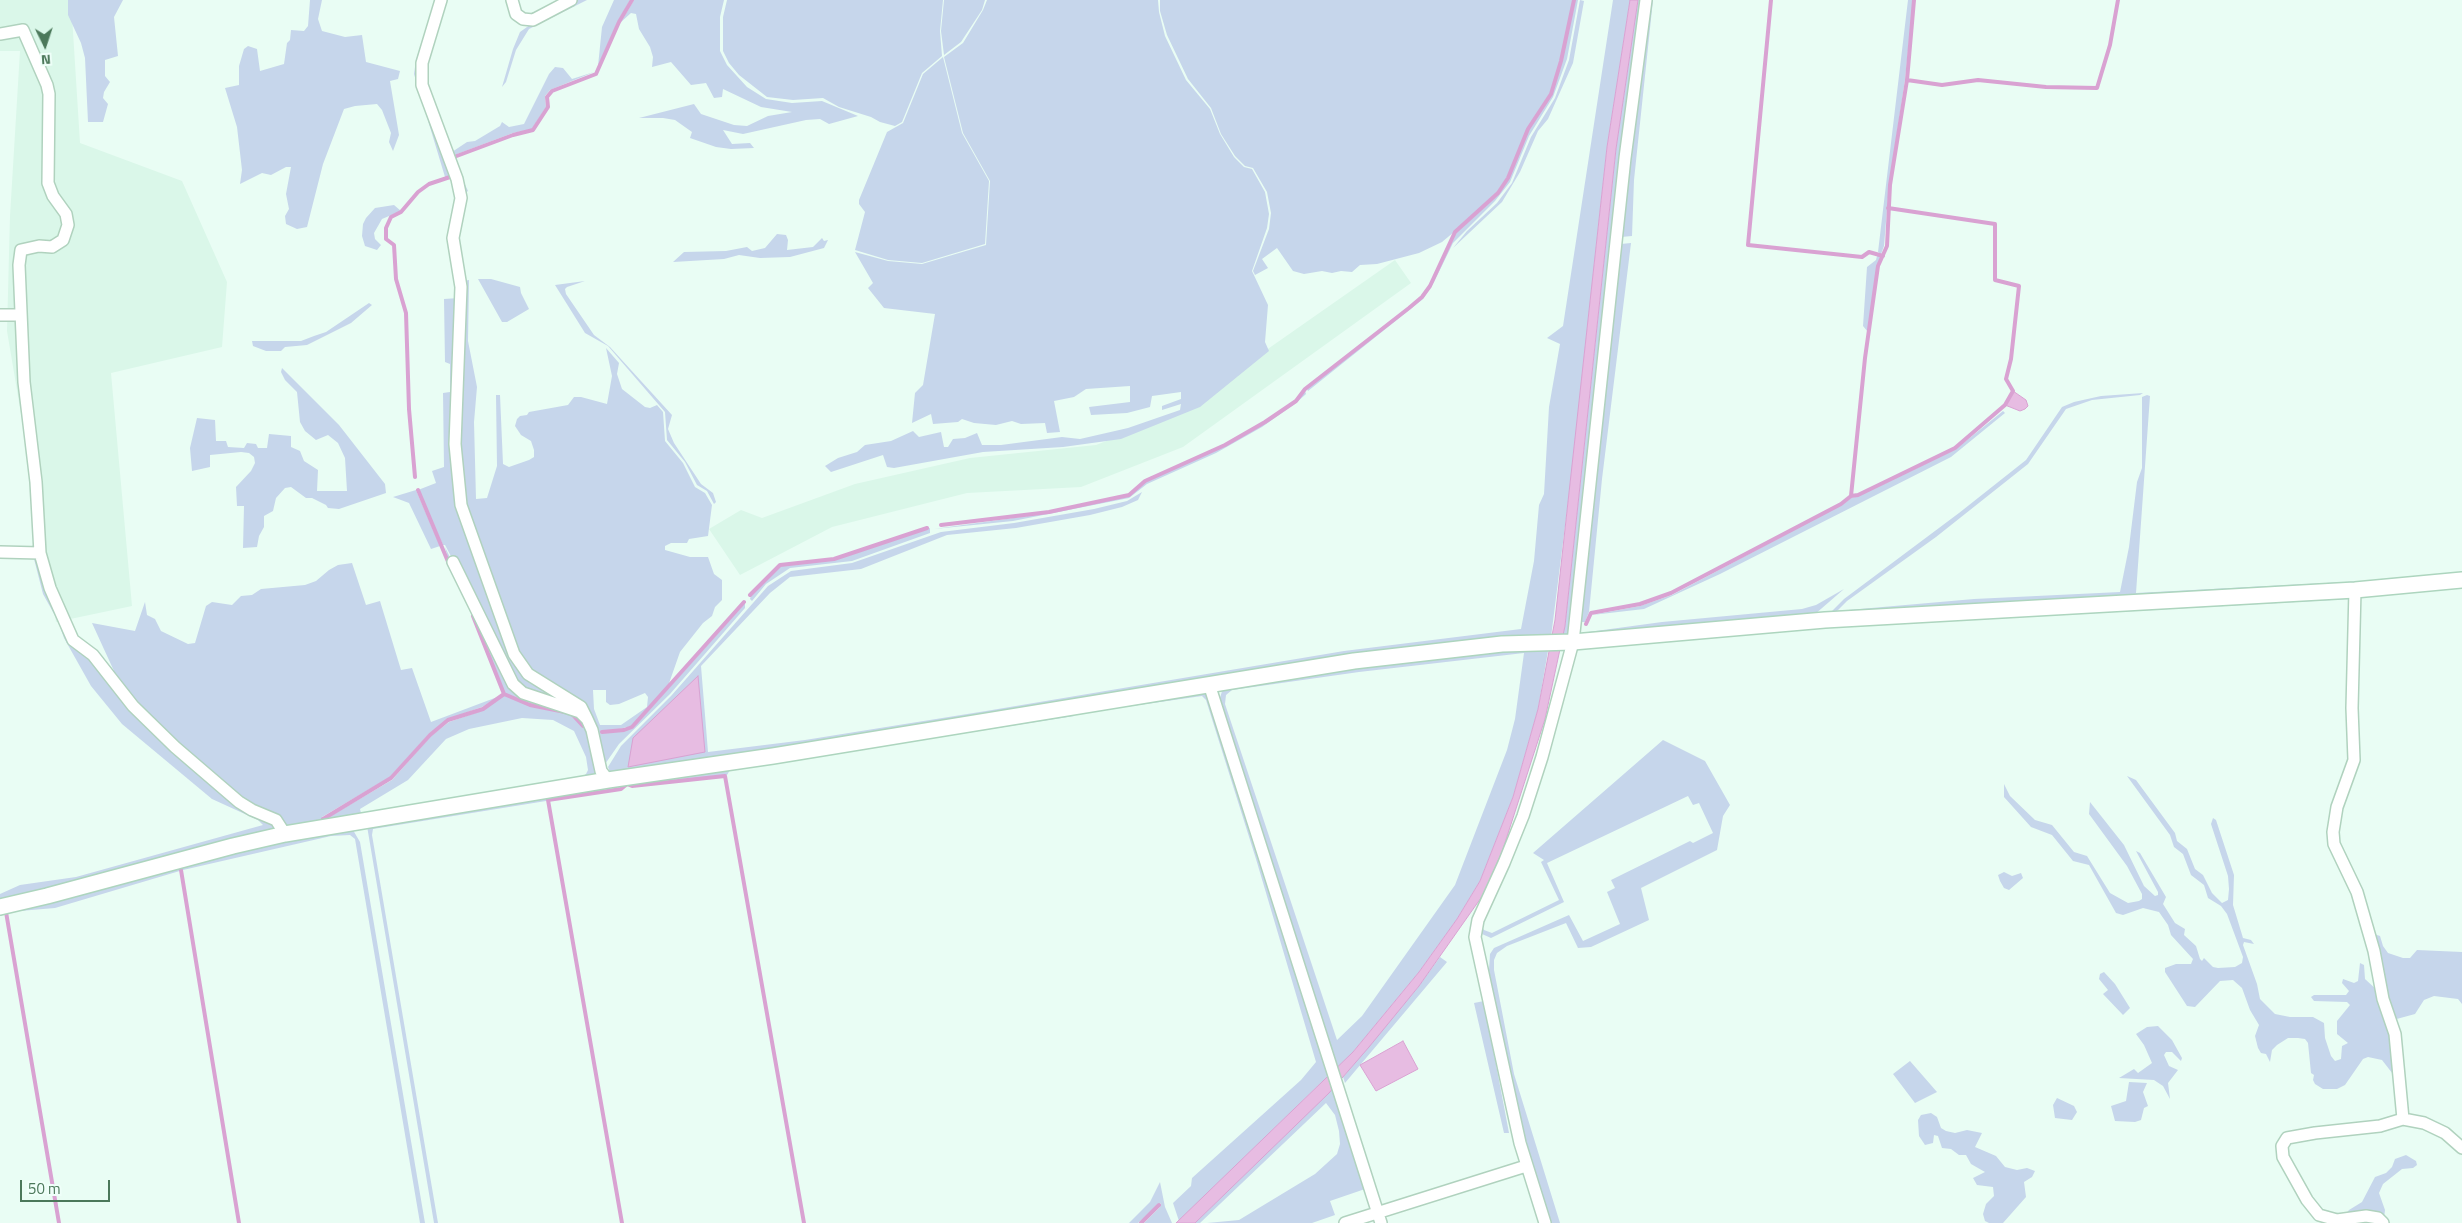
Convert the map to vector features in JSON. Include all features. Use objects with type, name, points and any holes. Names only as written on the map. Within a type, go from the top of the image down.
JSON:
[{"type":"street","points":[[441,0],[422,63],[422,85],[457,179],[461,198],[453,238],[461,287],[455,444],[461,504],[514,654],[528,674],[582,707],[592,730],[602,771],[608,780]]},
{"type":"street","points":[[512,0],[516,14],[523,19],[533,20],[571,0]]},
{"type":"street","points":[[1546,1223],[1526,1166],[1475,937],[1478,920],[1523,816],[1542,757],[1569,642],[1626,149],[1646,0]]},
{"type":"street","points":[[0,34],[23,30],[46,84],[49,94],[48,183],[53,196],[66,214],[68,225],[63,240],[52,246],[39,246],[21,250],[20,315],[24,382],[36,482],[40,553],[50,588],[73,640],[93,655],[133,706],[175,747],[239,802],[252,810],[276,820],[285,834]]},
{"type":"street","points":[[0,315],[20,315]]},
{"type":"street","points":[[0,552],[40,553]]},
{"type":"street","points":[[453,562],[513,684],[523,693],[580,712],[587,719]]},
{"type":"street","points":[[0,906],[56,894],[233,846],[285,834],[608,780],[773,756],[1354,661],[1502,644],[1569,642],[1825,620],[2355,590],[2462,580]]},
{"type":"street","points":[[2355,590],[2352,708],[2354,760],[2337,807],[2333,832],[2334,844],[2357,892],[2374,951],[2383,999],[2395,1034],[2403,1119]]},
{"type":"street","points":[[1209,684],[1379,1217]]},
{"type":"street","points":[[2383,1223],[2378,1218],[2366,1216],[2338,1220],[2320,1215],[2306,1200],[2283,1157],[2282,1146],[2287,1138],[2315,1132],[2380,1126],[2403,1119],[2424,1123],[2445,1133],[2462,1148]]},
{"type":"street","points":[[1345,1223],[1379,1217],[1526,1166]]},
{"type":"shaded area","points":[[0,0],[71,0],[80,143],[182,181],[227,282],[222,347],[111,373],[132,606],[56,622],[7,331],[10,216],[20,51],[0,51]]},
{"type":"shaded area","points":[[68,0],[123,0],[114,17],[118,56],[105,60],[105,76],[110,82],[104,92],[103,98],[108,104],[103,122],[88,122],[85,58],[81,43],[68,15]]},
{"type":"shaded area","points":[[310,0],[322,0],[318,19],[322,31],[345,37],[362,35],[366,62],[400,71],[398,79],[390,81],[399,135],[393,151],[389,142],[391,133],[382,110],[377,104],[344,109],[323,164],[307,227],[297,229],[286,224],[285,216],[289,209],[286,194],[291,167],[286,167],[271,175],[262,173],[240,184],[242,170],[237,127],[225,88],[239,85],[239,66],[244,49],[248,46],[257,49],[260,71],[284,64],[291,30],[304,31],[308,26]]},
{"type":"shaded area","points":[[435,0],[420,63],[450,177],[445,177],[414,74],[416,60]]},
{"type":"shaded area","points":[[575,0],[587,0],[529,29],[516,50],[506,82],[502,87],[520,32],[534,22]]},
{"type":"shaded area","points":[[614,0],[630,0],[618,21],[598,66],[602,27]]},
{"type":"shaded area","points":[[634,0],[724,0],[720,17],[720,51],[727,65],[747,87],[766,99],[792,103],[822,101],[858,116],[829,124],[820,119],[806,120],[743,134],[723,130],[732,144],[750,143],[754,148],[731,149],[716,147],[690,138],[692,132],[675,120],[639,118],[694,104],[701,114],[734,125],[747,126],[768,116],[792,112],[761,107],[723,89],[722,97],[714,98],[706,83],[691,85],[671,62],[652,67],[653,57],[650,47],[639,29],[636,14],[631,13],[621,22]]},
{"type":"shaded area","points":[[727,0],[943,0],[940,31],[942,56],[922,73],[902,122],[895,126],[839,107],[823,98],[793,100],[767,97],[739,75],[729,63],[723,51],[723,17]]},
{"type":"shaded area","points":[[944,0],[985,0],[982,10],[961,42],[944,55],[941,31]]},
{"type":"shaded area","points":[[987,0],[1158,0],[1165,36],[1186,80],[1210,109],[1220,134],[1234,157],[1244,167],[1252,169],[1265,192],[1269,214],[1267,228],[1252,271],[1268,305],[1265,342],[1269,351],[1200,407],[1121,439],[1063,447],[983,452],[894,468],[887,467],[883,455],[831,472],[825,466],[838,458],[857,452],[865,445],[891,441],[913,431],[919,437],[941,432],[944,447],[948,447],[953,439],[965,438],[977,433],[982,445],[1001,445],[1062,437],[1080,439],[1128,428],[1180,410],[1181,404],[1162,410],[1162,406],[1181,399],[1181,392],[1152,396],[1150,407],[1127,413],[1091,415],[1089,407],[1130,402],[1130,386],[1086,389],[1074,397],[1054,401],[1060,432],[1047,433],[1045,423],[1021,424],[1012,421],[996,425],[974,423],[962,419],[958,422],[933,424],[931,414],[912,423],[915,393],[923,385],[935,314],[884,308],[868,288],[873,283],[855,252],[888,261],[922,264],[986,245],[990,181],[963,133],[944,57],[963,43]]},
{"type":"shaded area","points":[[1160,0],[1573,0],[1560,60],[1550,93],[1527,129],[1507,177],[1497,192],[1454,232],[1442,242],[1419,253],[1377,264],[1360,265],[1352,272],[1341,271],[1332,273],[1322,271],[1304,274],[1293,271],[1277,248],[1262,259],[1268,268],[1255,275],[1253,271],[1269,229],[1271,213],[1267,192],[1253,168],[1245,166],[1235,156],[1221,134],[1211,108],[1188,79],[1167,35],[1160,11]]},
{"type":"shaded area","points":[[1575,0],[1578,0],[1567,59],[1553,97],[1529,136],[1510,182],[1495,201],[1453,243],[1434,282],[1423,299],[1308,391],[1307,389],[1422,298],[1439,270],[1456,233],[1499,194],[1509,178],[1529,129],[1552,94],[1562,61]]},
{"type":"shaded area","points":[[1580,0],[1584,1],[1573,63],[1548,119],[1538,131],[1520,172],[1502,202],[1453,248],[1467,231],[1497,203],[1512,183],[1531,137],[1555,98],[1569,60]]},
{"type":"shaded area","points":[[1613,0],[1630,0],[1607,147],[1572,471],[1551,637],[610,772],[608,767],[621,746],[671,696],[768,586],[791,571],[852,563],[941,532],[1014,523],[1094,509],[1127,501],[1142,492],[1138,500],[1122,507],[1090,515],[1016,528],[947,535],[861,569],[790,577],[770,593],[701,666],[708,752],[805,740],[1344,651],[1521,629],[1534,561],[1539,505],[1544,494],[1549,407],[1560,344],[1547,338],[1563,326]]},
{"type":"shaded area","points":[[1630,0],[1638,0],[1616,149],[1565,626],[1545,719],[1502,852],[1483,895],[1419,986],[1329,1093],[1195,1223],[1176,1223],[1353,1052],[1419,972],[1457,919],[1480,881],[1513,797],[1538,709],[1555,620],[1607,147]]},
{"type":"shaded area","points":[[1638,0],[1643,0],[1569,634],[1561,637],[1565,626],[1616,149]]},
{"type":"shaded area","points":[[1650,0],[1653,0],[1634,180],[1632,236],[1621,237]]},
{"type":"shaded area","points":[[1908,0],[1913,0],[1905,80],[1889,185],[1884,246],[1881,254],[1878,252]]},
{"type":"shaded area","points":[[943,57],[962,133],[989,181],[985,244],[922,263],[888,260],[855,250],[865,212],[859,204],[859,200],[887,132],[903,123],[923,74]]},
{"type":"shaded area","points":[[555,67],[563,68],[572,79],[594,72],[550,90],[545,96],[546,107],[532,129],[513,133],[452,156],[468,191],[462,195],[449,154],[467,142],[475,141],[500,126],[502,122],[509,127],[524,124],[549,74]]},
{"type":"shaded area","points":[[394,205],[401,211],[382,219],[374,233],[375,239],[381,245],[377,250],[365,246],[362,236],[363,224],[366,218],[375,208]]},
{"type":"shaded area","points":[[777,234],[786,235],[788,240],[787,250],[813,247],[822,238],[824,241],[828,240],[824,248],[790,257],[760,258],[739,255],[724,259],[673,262],[684,252],[726,251],[747,247],[752,251],[765,248]]},
{"type":"shaded area","points":[[1631,243],[1602,479],[1589,612],[1585,622],[1581,622],[1621,244]]},
{"type":"shaded area","points":[[1877,256],[1881,256],[1877,266],[1868,332],[1863,326],[1867,267],[1876,260]]},
{"type":"shaded area","points":[[1395,260],[1411,283],[1183,447],[1081,487],[967,493],[832,527],[740,575],[709,529],[741,510],[762,518],[855,484],[970,458],[1096,445],[1172,416]]},
{"type":"shaded area","points":[[478,279],[491,279],[520,287],[529,309],[507,322],[502,322]]},
{"type":"shaded area","points":[[469,280],[468,341],[477,387],[474,422],[476,499],[487,498],[497,466],[496,395],[500,395],[503,464],[509,467],[534,457],[531,441],[521,435],[515,426],[520,416],[527,415],[529,412],[568,405],[574,397],[607,404],[612,376],[606,348],[619,363],[617,374],[622,389],[645,407],[650,408],[657,405],[663,412],[665,441],[683,463],[695,487],[705,493],[712,505],[708,536],[689,539],[687,543],[671,543],[665,546],[665,550],[690,557],[708,557],[714,574],[722,580],[722,600],[715,607],[712,616],[703,623],[680,652],[667,689],[632,726],[602,733],[624,731],[633,728],[745,603],[745,608],[670,694],[619,744],[603,767],[583,706],[529,673],[516,653],[469,523],[458,444],[463,281]],"holes":[[[593,690],[606,690],[606,702],[610,705],[619,704],[645,693],[648,697],[647,707],[621,725],[600,725],[594,709]]]},
{"type":"shaded area","points":[[585,281],[567,287],[565,289],[566,294],[594,335],[610,347],[672,415],[668,429],[674,443],[701,484],[713,493],[716,502],[714,504],[707,491],[697,485],[685,462],[667,440],[665,412],[608,346],[585,333],[555,285]]},
{"type":"shaded area","points":[[459,298],[455,477],[513,655],[580,708],[523,692],[445,545],[443,545],[418,490],[436,483],[432,471],[444,467],[443,393],[450,392],[450,364],[445,362],[444,299]]},
{"type":"shaded area","points":[[369,303],[372,305],[351,323],[307,345],[285,347],[281,351],[266,351],[253,346],[252,341],[301,341],[326,332]]},
{"type":"shaded area","points":[[282,368],[339,425],[385,484],[386,493],[339,509],[328,508],[312,498],[306,498],[291,487],[285,488],[276,498],[273,511],[264,516],[264,527],[259,536],[257,547],[243,548],[244,506],[237,506],[236,487],[251,471],[255,463],[254,457],[249,453],[241,452],[210,455],[210,467],[192,471],[190,448],[197,418],[215,420],[216,441],[226,441],[228,447],[244,448],[247,443],[256,444],[258,448],[267,448],[269,434],[291,436],[291,447],[300,451],[304,461],[318,470],[317,491],[347,491],[345,458],[338,443],[328,435],[316,440],[305,431],[300,422],[297,392],[285,380],[281,372]]},
{"type":"shaded area","points":[[1305,391],[1306,394],[1296,403],[1262,427],[1216,453],[1147,484],[1129,498],[1013,521],[934,529],[1049,513],[1129,496],[1146,482],[1225,446],[1266,423],[1296,401]]},
{"type":"shaded area","points":[[2013,391],[2026,400],[2028,406],[2025,409],[2020,411],[2005,405]]},
{"type":"shaded area","points":[[2143,393],[2140,395],[2092,400],[2066,409],[2028,464],[1936,537],[1847,601],[1837,611],[1974,599],[2120,592],[2129,547],[2137,482],[2142,468],[2142,397],[2147,395],[2150,396],[2136,593],[2420,578],[2462,572],[2462,576],[1831,612],[1844,599],[2026,460],[2062,407],[2074,402],[2101,396]]},
{"type":"shaded area","points":[[2003,411],[2005,413],[1951,457],[1720,574],[1644,609],[1592,615],[1640,606],[1672,595],[1851,498],[1859,496],[1956,449]]},
{"type":"shaded area","points":[[416,490],[440,546],[431,549],[409,503],[393,497]]},
{"type":"shaded area","points":[[930,528],[930,533],[852,561],[790,568],[766,584],[752,601],[750,599],[751,595],[781,565],[834,559]]},
{"type":"shaded area","points":[[445,547],[512,685],[522,694],[579,713],[586,719],[590,728],[599,771],[592,780],[289,831],[278,818],[253,808],[227,789],[135,705],[112,676],[114,671],[92,623],[135,631],[145,602],[147,615],[155,619],[161,631],[188,644],[195,643],[206,606],[212,602],[232,605],[241,596],[252,595],[261,589],[305,585],[316,581],[338,565],[352,563],[366,605],[380,601],[401,670],[412,668],[431,722],[500,696],[482,707],[448,719],[429,734],[390,777],[322,817],[324,820],[392,780],[431,736],[449,722],[484,710],[505,695],[529,706],[570,714],[585,728],[571,712],[530,704],[504,693],[483,636],[448,559]],"holes":[[[522,718],[553,720],[574,731],[586,757],[588,770],[580,778],[361,813],[360,809],[408,780],[446,739],[469,729]]]},
{"type":"shaded area","points":[[33,555],[37,556],[41,574],[86,653],[162,738],[274,822],[281,831],[0,904],[0,894],[20,885],[76,877],[263,825],[258,820],[212,799],[122,724],[91,686],[64,638],[58,621],[43,594]]},
{"type":"shaded area","points":[[1844,589],[1814,615],[1586,636],[1581,633],[1662,622],[1802,609],[1816,605]]},
{"type":"shaded area","points":[[2348,594],[2350,599],[1829,628],[1830,624]]},
{"type":"shaded area","points":[[1549,645],[1538,709],[1513,797],[1480,881],[1457,919],[1419,972],[1353,1052],[1338,1067],[1219,701],[1223,688],[1357,663]],"holes":[[[1524,653],[1515,719],[1507,750],[1455,885],[1362,1016],[1337,1040],[1225,704],[1226,695],[1232,690],[1359,672]]]},
{"type":"shaded area","points":[[698,676],[705,752],[628,767],[633,738]]},
{"type":"shaded area","points":[[1202,690],[1206,695],[1329,1075],[1179,1221],[1173,1203],[1191,1186],[1192,1178],[1301,1080],[1316,1062],[1256,859],[1206,700],[1202,696],[1083,713],[1082,708]]},
{"type":"shaded area","points":[[1073,710],[1074,716],[730,770],[727,775],[627,783],[621,787],[547,798],[546,801],[373,829],[372,835],[438,1223],[434,1223],[367,826],[371,824]]},
{"type":"shaded area","points":[[1663,740],[1705,761],[1730,805],[1723,816],[1717,850],[1641,888],[1649,920],[1591,947],[1578,948],[1566,923],[1507,946],[1497,953],[1494,960],[1494,970],[1514,1074],[1560,1223],[1551,1223],[1530,1162],[1510,1081],[1489,970],[1490,954],[1494,948],[1569,915],[1583,941],[1620,924],[1607,892],[1615,888],[1611,880],[1690,841],[1693,843],[1713,833],[1699,803],[1693,805],[1688,796],[1547,863],[1564,902],[1491,938],[1482,934],[1481,925],[1484,930],[1492,933],[1559,900],[1541,862],[1544,860],[1533,853]]},
{"type":"shaded area","points":[[2127,776],[2136,780],[2175,833],[2177,841],[2187,849],[2195,869],[2203,875],[2212,893],[2222,903],[2228,900],[2229,889],[2228,876],[2211,824],[2213,818],[2216,820],[2234,875],[2233,905],[2243,938],[2251,940],[2254,944],[2244,942],[2243,945],[2257,984],[2260,999],[2275,1014],[2290,1017],[2313,1017],[2324,1023],[2325,1038],[2331,1056],[2335,1061],[2341,1059],[2342,1046],[2348,1043],[2337,1034],[2337,1021],[2350,1005],[2347,1002],[2314,1001],[2311,997],[2314,995],[2346,995],[2349,991],[2342,983],[2343,979],[2354,983],[2358,981],[2360,963],[2364,965],[2365,979],[2378,991],[2392,1032],[2396,1078],[2382,1060],[2368,1057],[2363,1059],[2345,1085],[2337,1089],[2323,1089],[2315,1084],[2313,1080],[2314,1075],[2311,1073],[2308,1043],[2305,1039],[2298,1038],[2288,1038],[2277,1045],[2272,1050],[2270,1062],[2266,1054],[2261,1053],[2258,1048],[2255,1036],[2259,1025],[2250,1010],[2242,988],[2233,980],[2220,981],[2195,1007],[2187,1006],[2165,972],[2165,968],[2176,964],[2191,964],[2193,959],[2171,935],[2168,925],[2159,912],[2143,908],[2123,915],[2116,913],[2089,865],[2073,861],[2052,835],[2031,827],[2004,797],[2004,784],[2010,796],[2035,820],[2052,825],[2074,852],[2087,856],[2110,893],[2128,903],[2139,901],[2142,899],[2142,894],[2127,866],[2089,814],[2090,802],[2124,845],[2144,886],[2155,896],[2158,895],[2136,851],[2140,853],[2166,897],[2163,904],[2175,923],[2185,929],[2184,935],[2196,946],[2200,959],[2202,961],[2204,958],[2213,967],[2218,968],[2235,967],[2242,963],[2243,957],[2227,914],[2221,906],[2208,898],[2204,885],[2191,875],[2183,854],[2174,847],[2170,835]]},
{"type":"shaded area","points":[[353,830],[360,842],[425,1223],[420,1223],[355,839],[350,835],[331,836],[183,870],[55,908],[8,912],[0,916],[0,912],[5,910],[43,905],[179,866],[274,844]]},
{"type":"shaded area","points":[[2004,872],[2012,876],[2021,873],[2023,878],[2009,890],[2004,888],[1998,875]]},
{"type":"shaded area","points":[[2374,934],[2380,936],[2383,946],[2388,953],[2403,958],[2410,958],[2417,950],[2462,952],[2462,1004],[2458,999],[2434,996],[2424,1000],[2415,1014],[2393,1020]]},
{"type":"shaded area","points":[[1440,957],[1447,962],[1345,1083],[1343,1077],[1419,986]]},
{"type":"shaded area","points":[[2104,972],[2115,984],[2130,1008],[2123,1015],[2103,994],[2108,990],[2099,979],[2100,974]]},
{"type":"shaded area","points":[[1484,1001],[1509,1133],[1504,1133],[1474,1003]]},
{"type":"shaded area","points":[[2158,1026],[2172,1040],[2182,1058],[2181,1061],[2172,1052],[2166,1052],[2164,1055],[2169,1066],[2178,1070],[2168,1083],[2170,1099],[2163,1086],[2154,1080],[2119,1078],[2134,1069],[2138,1073],[2152,1063],[2144,1045],[2136,1034],[2147,1027]]},
{"type":"shaded area","points":[[1403,1041],[1418,1069],[1376,1091],[1360,1065]]},
{"type":"shaded area","points":[[1910,1061],[1937,1092],[1915,1103],[1893,1074]]},
{"type":"shaded area","points":[[2129,1082],[2147,1083],[2143,1092],[2148,1106],[2144,1108],[2141,1120],[2135,1122],[2115,1121],[2111,1106],[2126,1101]]},
{"type":"shaded area","points":[[1333,1088],[1365,1189],[1330,1201],[1335,1215],[1312,1223],[1207,1223],[1239,1220],[1315,1174],[1337,1154],[1340,1144],[1339,1131],[1335,1115],[1326,1103],[1200,1223],[1195,1223]]},
{"type":"shaded area","points":[[2057,1098],[2074,1106],[2077,1112],[2072,1120],[2055,1118],[2053,1105]]},
{"type":"shaded area","points":[[1931,1113],[1937,1117],[1941,1128],[1946,1131],[1955,1133],[1967,1130],[1982,1133],[1975,1147],[1996,1156],[2005,1167],[2017,1170],[2027,1168],[2035,1171],[2032,1177],[2024,1182],[2026,1197],[2003,1223],[1989,1223],[1985,1221],[1983,1214],[1986,1204],[1994,1196],[1993,1187],[1977,1185],[1973,1178],[1985,1172],[1971,1164],[1966,1155],[1959,1155],[1951,1149],[1942,1148],[1938,1136],[1934,1135],[1933,1143],[1925,1145],[1919,1136],[1918,1120],[1921,1115]]},
{"type":"shaded area","points":[[2406,1155],[2416,1161],[2417,1165],[2413,1168],[2402,1169],[2383,1184],[2379,1193],[2385,1210],[2384,1218],[2344,1216],[2349,1210],[2362,1202],[2375,1177],[2386,1173],[2392,1167],[2395,1159]]},
{"type":"shaded area","points":[[1160,1182],[1165,1207],[1172,1223],[1144,1223],[1160,1207],[1161,1203],[1138,1223],[1129,1223],[1150,1202]]},
{"type":"waterway","points":[[455,161],[454,157],[513,135],[533,130],[548,107],[547,97],[552,91],[596,74],[619,22],[632,0]]},
{"type":"waterway","points":[[941,525],[1049,512],[1129,495],[1145,481],[1225,445],[1265,422],[1296,401],[1305,389],[1409,308],[1422,297],[1430,286],[1455,232],[1498,193],[1508,178],[1528,129],[1551,94],[1561,61],[1574,0]]},
{"type":"waterway","points":[[1771,0],[1748,245],[1862,257],[1869,252],[1883,256]]},
{"type":"waterway","points":[[1907,80],[1914,0]]},
{"type":"waterway","points":[[1586,624],[1591,613],[1640,604],[1671,593],[1841,504],[1851,496],[1865,358],[1878,266],[1887,246],[1890,185],[1907,80],[1942,85],[1978,80],[2046,87],[2097,88],[2110,45],[2118,0]]},
{"type":"waterway","points":[[415,477],[409,409],[406,313],[396,279],[394,245],[386,239],[386,228],[391,217],[401,212],[418,192],[429,184],[450,177]]},
{"type":"waterway","points":[[1851,496],[1858,495],[1955,448],[2005,405],[2013,391],[2006,379],[2011,359],[2019,286],[1995,280],[1995,224],[1888,208]]},
{"type":"waterway","points":[[418,490],[449,564]]},
{"type":"waterway","points":[[750,595],[780,565],[834,559],[927,528]]},
{"type":"waterway","points":[[602,732],[624,730],[632,727],[744,602]]},
{"type":"waterway","points":[[473,616],[504,694],[530,705],[565,712]]},
{"type":"waterway","points":[[323,819],[391,778],[430,735],[448,720],[483,709],[504,694]]},
{"type":"waterway","points":[[571,713],[583,726]]},
{"type":"waterway","points":[[622,1223],[548,800],[621,789],[627,784],[632,786],[725,776],[804,1223]]},
{"type":"waterway","points":[[181,870],[239,1223]]},
{"type":"waterway","points":[[6,912],[59,1223]]},
{"type":"waterway","points":[[1141,1223],[1159,1205]]}]
